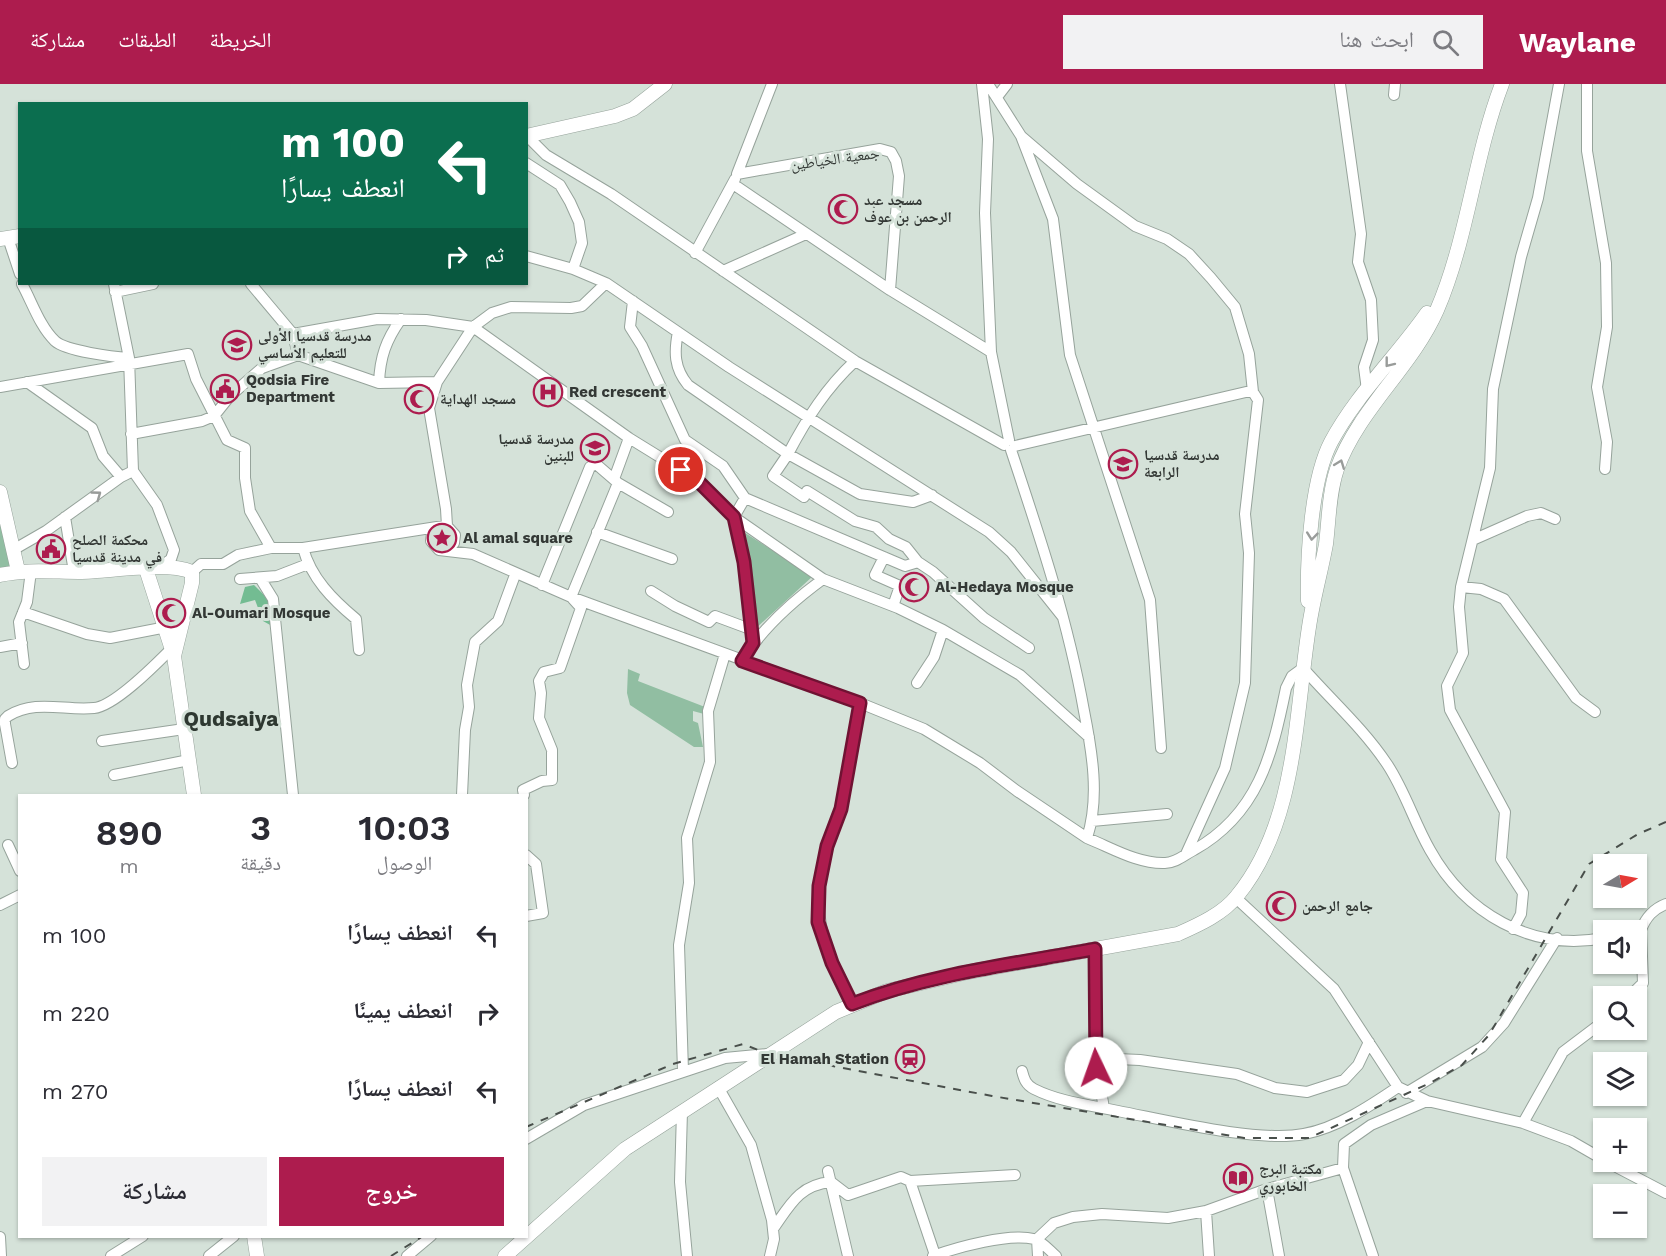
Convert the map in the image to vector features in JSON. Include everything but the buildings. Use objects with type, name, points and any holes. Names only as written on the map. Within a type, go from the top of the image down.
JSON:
[{"type":"main road","points":[[574,125],[631,102],[652,84]]},
{"type":"main road","points":[[528,136],[633,110],[665,84]]},
{"type":"main road","points":[[528,1235],[625,1149],[821,1020],[852,1004],[887,992],[968,972],[1178,934],[1201,923],[1236,898],[1263,856],[1280,811],[1287,782],[1309,624],[1324,553],[1332,491],[1341,459],[1422,337],[1438,308],[1464,228],[1502,84]]},
{"type":"main road","points":[[1309,624],[1309,568],[1321,469],[1330,443],[1367,390],[1418,326],[1446,280]]},
{"type":"main road","points":[[0,492],[13,550],[25,571]]},
{"type":"main road","points":[[152,569],[163,627],[173,653],[194,794]]},
{"type":"main road","points":[[0,575],[25,571],[152,569],[192,572],[192,583],[173,653]]},
{"type":"main road","points":[[254,1238],[257,1256]]},
{"type":"main road","points":[[505,1256],[525,1238]]},
{"type":"street","points":[[695,253],[735,179],[772,84]]},
{"type":"street","points":[[982,84],[988,139],[985,213],[991,352],[1010,445],[1060,599],[1077,672],[1093,773],[1092,821],[1087,838]]},
{"type":"street","points":[[987,84],[1021,136],[1053,219],[1070,355],[1150,600],[1161,748]]},
{"type":"street","points":[[997,97],[1007,84]]},
{"type":"street","points":[[1340,84],[1361,234],[1358,262],[1371,300],[1373,340],[1364,367],[1367,390]]},
{"type":"street","points":[[1514,929],[1521,914],[1523,893],[1501,859],[1505,812],[1450,710],[1447,686],[1463,653],[1459,607],[1461,587],[1475,539],[1490,468],[1493,389],[1521,257],[1538,198],[1559,84]]},
{"type":"street","points":[[1587,84],[1587,151],[1606,263],[1607,327],[1597,387],[1607,442],[1605,469]]},
{"type":"street","points":[[1021,136],[1077,184],[1136,226],[1167,239],[1189,254],[1235,307],[1249,354],[1253,393],[1258,400],[1259,409],[1245,514],[1249,553],[1245,683],[1225,768],[1186,854]]},
{"type":"street","points":[[528,137],[546,155],[611,194],[855,361],[1010,445],[1094,429],[1139,416],[1246,392],[1253,393]]},
{"type":"street","name":"جمعية الخياطين","points":[[735,179],[880,149],[891,152],[896,161],[899,176],[890,290]]},
{"type":"street","points":[[528,164],[560,185],[579,222],[582,243],[573,269]]},
{"type":"street","points":[[735,179],[806,234],[890,290],[991,352]]},
{"type":"street","points":[[723,271],[806,234]]},
{"type":"street","points":[[9,238],[18,267]]},
{"type":"street","points":[[528,257],[573,269],[606,283],[808,417],[932,495],[997,539],[1011,552],[1064,618]]},
{"type":"street","points":[[448,550],[454,543],[446,529],[446,509],[429,408],[437,382],[473,327],[492,313],[511,307],[571,308],[582,306],[606,283]]},
{"type":"street","points":[[23,285],[48,333],[57,344],[129,362]]},
{"type":"street","points":[[144,285],[115,288],[129,362],[133,471],[157,506],[174,550],[171,559],[152,569]]},
{"type":"street","points":[[252,285],[293,334],[298,355]]},
{"type":"street","points":[[633,301],[630,327],[642,346],[685,440],[723,466],[745,498],[905,566],[918,562]]},
{"type":"street","points":[[379,383],[380,359],[388,337],[401,319]]},
{"type":"street","points":[[293,334],[368,320],[401,319],[473,327],[629,438],[697,480],[734,517],[823,579],[893,606],[943,630],[1020,675],[1089,737]]},
{"type":"street","points":[[678,332],[674,354],[680,376],[688,385],[788,454],[860,494],[913,502],[932,495]]},
{"type":"street","points":[[0,387],[129,362],[188,354],[214,416],[228,440],[244,448],[245,478],[250,511],[271,548]]},
{"type":"street","points":[[131,434],[202,421],[214,416],[230,396],[262,368],[298,355],[379,383],[437,382]]},
{"type":"street","points":[[855,361],[832,383],[808,417],[773,476],[804,497],[807,491],[855,521],[876,527],[889,539],[906,547],[918,562],[933,572],[984,618],[1029,648]]},
{"type":"street","points":[[27,382],[92,428],[103,456],[121,477]]},
{"type":"street","points":[[571,597],[616,481],[629,438]]},
{"type":"street","points":[[542,585],[590,467],[596,464],[616,481],[668,512]]},
{"type":"street","points":[[13,550],[133,471]]},
{"type":"street","points":[[745,498],[734,517],[744,562],[753,643]]},
{"type":"street","points":[[1475,539],[1527,516],[1541,513],[1555,519]]},
{"type":"street","points":[[65,517],[74,572]]},
{"type":"street","points":[[432,544],[430,537],[446,529]]},
{"type":"street","points":[[192,572],[201,564],[223,564],[238,555],[271,548],[303,548],[408,532],[446,529],[473,554],[515,575],[924,729],[981,763],[1017,791],[1087,838],[1151,863],[1169,864],[1214,839],[1247,804],[1267,762],[1286,688],[1292,676],[1303,668],[1359,726],[1387,764],[1411,806],[1429,849],[1453,884],[1494,919],[1514,929],[1537,938],[1593,940]]},
{"type":"street","points":[[408,532],[439,550],[473,554]]},
{"type":"street","points":[[597,532],[672,559]]},
{"type":"street","points":[[303,548],[308,564],[334,600],[356,619],[359,650]]},
{"type":"street","points":[[884,557],[875,575],[900,586],[893,606]]},
{"type":"street","points":[[240,579],[277,576],[308,564]]},
{"type":"street","points":[[24,664],[19,622],[27,602],[25,571]]},
{"type":"street","points":[[462,794],[465,730],[469,707],[467,685],[475,642],[498,621],[515,575]]},
{"type":"street","points":[[260,578],[273,598],[293,794]]},
{"type":"street","points":[[742,661],[753,643],[802,594],[823,579]]},
{"type":"street","points":[[1461,587],[1481,588],[1504,599],[1576,698],[1595,712]]},
{"type":"street","points":[[651,591],[675,606],[710,622],[715,616],[750,629]]},
{"type":"street","points":[[524,794],[523,790],[542,781],[552,780],[552,750],[539,718],[541,693],[539,681],[544,672],[561,668],[581,608],[571,597]]},
{"type":"street","points":[[23,612],[87,634],[110,638],[182,624]]},
{"type":"street","points":[[917,683],[934,657],[943,630]]},
{"type":"street","points":[[0,647],[22,643]]},
{"type":"street","points":[[12,763],[5,724],[8,716],[33,706],[98,708],[142,678],[173,653]]},
{"type":"street","points":[[683,1071],[679,945],[689,884],[687,837],[710,762],[708,711],[724,654]]},
{"type":"street","points":[[852,1004],[832,963],[818,922],[819,886],[827,846],[841,809],[860,703]]},
{"type":"street","points":[[102,741],[184,729]]},
{"type":"street","points":[[114,775],[189,760]]},
{"type":"street","points":[[1092,821],[1167,814]]},
{"type":"street","points":[[8,845],[18,868]]},
{"type":"street","points":[[528,857],[536,864],[543,912],[528,916]]},
{"type":"street","points":[[0,905],[18,896]]},
{"type":"street","points":[[1236,898],[1334,989],[1402,1090],[1427,1101],[1523,1123],[1571,1141],[1593,1154]]},
{"type":"street","points":[[1646,920],[1651,913],[1666,904]]},
{"type":"street","points":[[1022,1071],[1024,1081],[1032,1088],[1079,1104],[1186,1125],[1251,1133],[1303,1134],[1340,1121],[1482,1047],[1504,1023],[1557,938]]},
{"type":"street","points":[[1095,949],[1095,1058],[1104,1108]]},
{"type":"street","points":[[1523,1123],[1563,1052],[1593,1029]]},
{"type":"street","points":[[1095,1058],[1140,1060],[1237,1074],[1275,1088],[1307,1092],[1344,1080],[1358,1065],[1369,1042]]},
{"type":"street","points":[[528,1138],[584,1105],[725,1058],[768,1054]]},
{"type":"street","points":[[718,1088],[751,1145],[773,1229],[770,1256]]},
{"type":"street","points":[[1373,1256],[1343,1168],[1342,1151],[1346,1140],[1371,1125],[1427,1101]]},
{"type":"street","points":[[682,1111],[680,1182],[687,1256]]},
{"type":"street","points":[[1037,1239],[1054,1223],[1073,1217],[1102,1214],[1168,1218],[1206,1211],[1343,1168]]},
{"type":"street","points":[[1625,1172],[1666,1193]]},
{"type":"street","points":[[829,1176],[848,1195],[901,1177],[910,1181],[1015,1175]]},
{"type":"street","points":[[773,1229],[795,1197],[813,1183],[829,1176]]},
{"type":"street","points":[[829,1176],[848,1256]]},
{"type":"street","points":[[910,1181],[934,1256],[970,1245],[1016,1238],[1037,1239],[1056,1256]]},
{"type":"street","points":[[1267,1190],[1279,1256]]},
{"type":"street","points":[[1206,1211],[1209,1256]]},
{"type":"street","points":[[0,1237],[1,1256]]},
{"type":"street","points":[[111,1256],[140,1238]]},
{"type":"street","points":[[208,1256],[231,1238]]},
{"type":"street","points":[[407,1256],[429,1238]]},
{"type":"street","points":[[1037,1239],[1038,1256]]},
{"type":"green space","points":[[0,522],[11,567],[0,569]]},
{"type":"green space","points":[[742,531],[813,576],[754,630]]},
{"type":"green space","points":[[254,585],[273,604],[272,626],[263,621],[255,600],[240,604],[245,587]]},
{"type":"green space","points":[[628,669],[640,674],[638,681],[705,707],[704,714],[693,711],[693,721],[698,723],[703,747],[694,747],[630,705],[627,693]]},
{"type":"railway","points":[[528,1126],[673,1064],[743,1044],[768,1054],[992,1096],[1244,1138],[1309,1138],[1430,1083],[1462,1065],[1489,1035],[1589,864],[1638,834],[1666,822]]},
{"type":"railway","points":[[391,1256],[420,1238]]},
{"type":"place","name":"مسجد عبد الرحمن بن عوف","points":[[843,209]]},
{"type":"place","name":"مدرسة قدسيا الأولى للتعليم الأساسي","points":[[237,345]]},
{"type":"place","name":"Qodsia Fire Department","points":[[225,389]]},
{"type":"place","name":"Red crescent","points":[[548,392]]},
{"type":"place","name":"مسجد الهداية","points":[[419,399]]},
{"type":"place","name":"مدرسة قدسيا للبنين","points":[[595,448]]},
{"type":"place","name":"مدرسة قدسيا الرابعة","points":[[1123,464]]},
{"type":"place","name":"Al amal square","points":[[442,538]]},
{"type":"place","name":"محكمة الصلح في مدينة قدسيا","points":[[51,549]]},
{"type":"place","name":"Al-Hedaya Mosque","points":[[914,587]]},
{"type":"place","name":"Al-Oumari Mosque","points":[[171,613]]},
{"type":"place","name":"جامع الرحمن","points":[[1281,906]]},
{"type":"place","name":"El Hamah Station","points":[[910,1059]]},
{"type":"place","name":"مكتبة البرج الخابوري","points":[[1238,1178]]},
{"type":"district","name":"Qudsaiya","points":[[231,719]]},
{"type":"route","points":[[681,470],[697,480],[734,517],[744,562],[753,643],[742,661],[860,703],[841,809],[827,846],[819,886],[818,922],[832,963],[852,1004],[887,992],[968,972],[1095,949],[1096,1068]]}]
